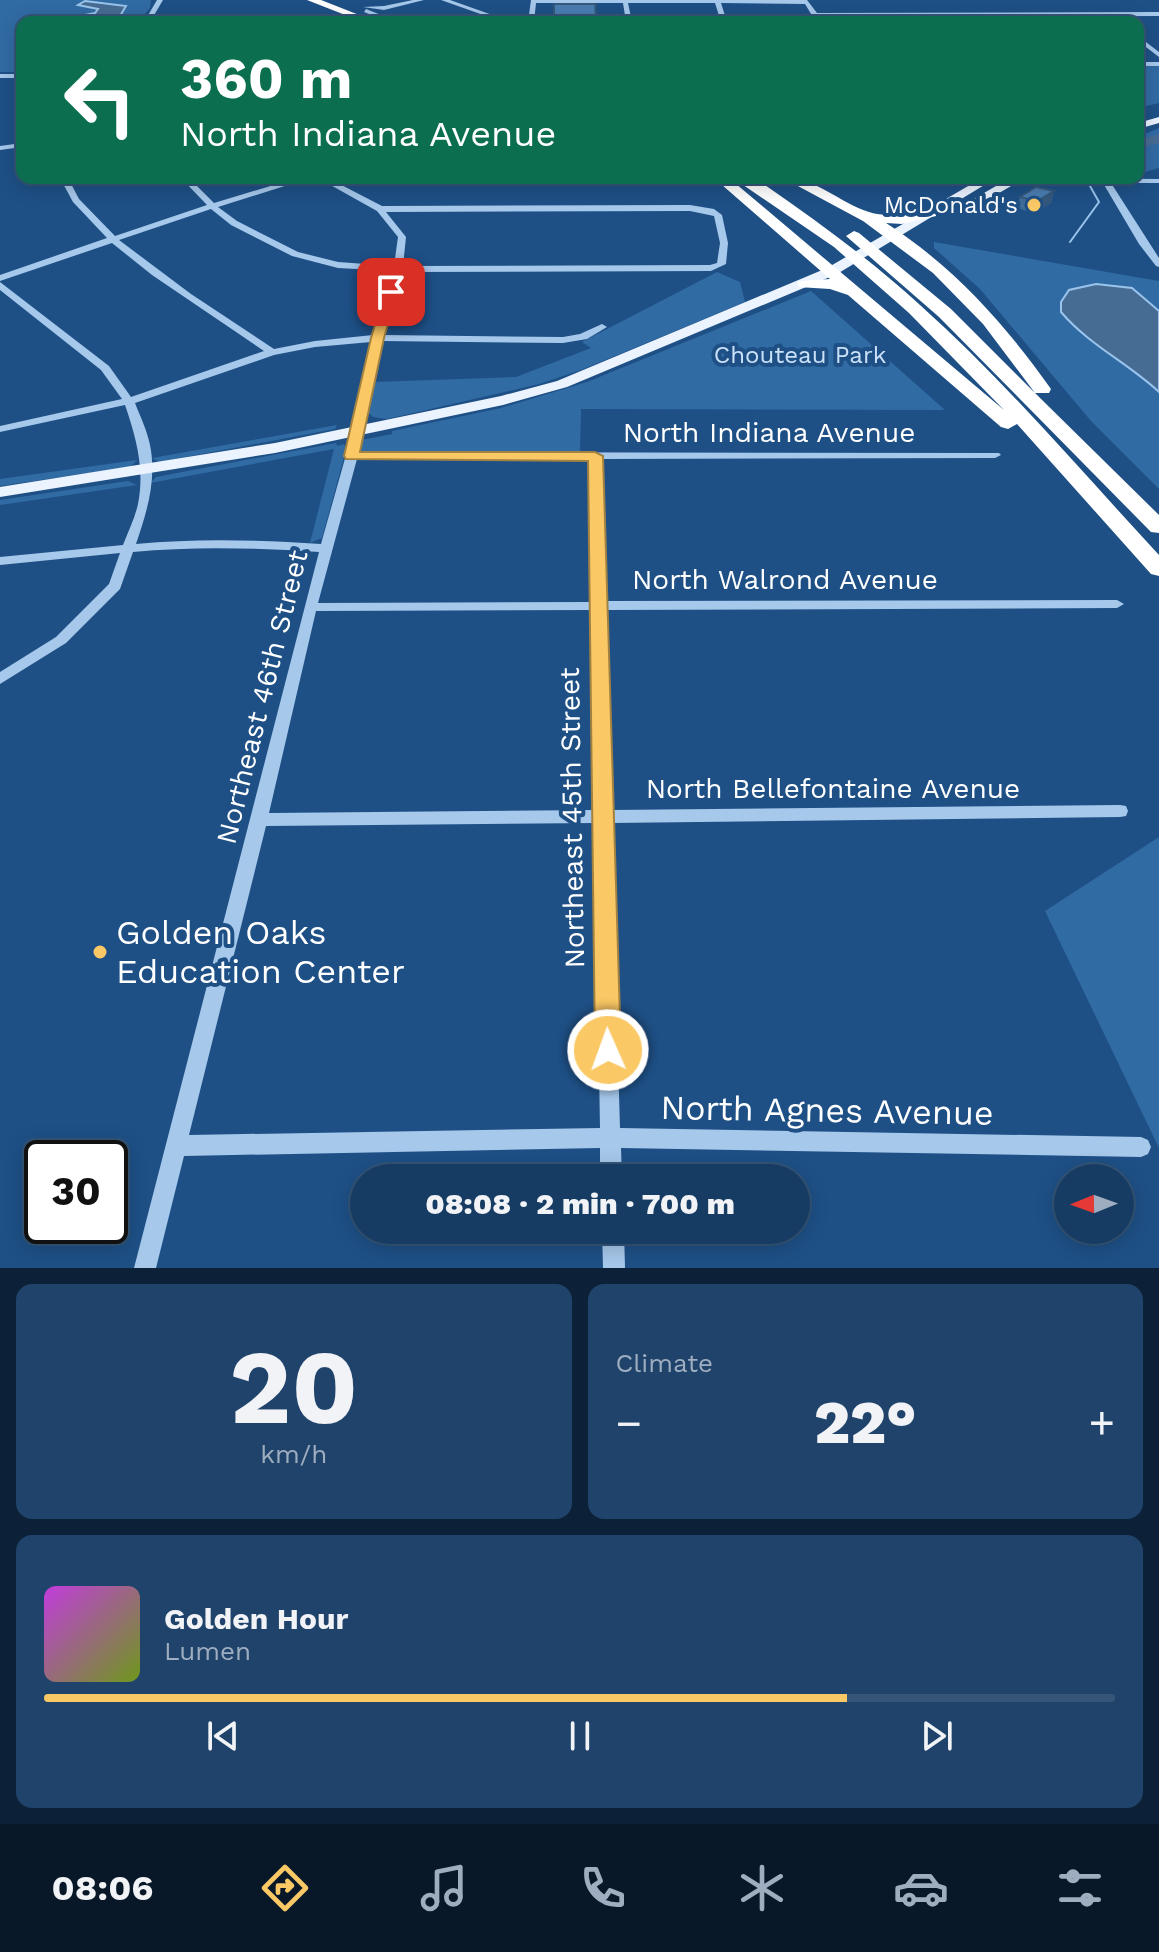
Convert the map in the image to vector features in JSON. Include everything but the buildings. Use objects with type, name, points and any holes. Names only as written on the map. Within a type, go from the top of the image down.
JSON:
[{"type":"highway","points":[[309,3],[337,16]]},
{"type":"highway","points":[[309,3],[352,16]]},
{"type":"highway","points":[[728,184],[1106,508]]},
{"type":"highway","points":[[753,184],[875,273],[999,393],[1159,569]]},
{"type":"highway","points":[[773,184],[799,198],[899,271],[1015,380],[1159,527]]},
{"type":"highway","points":[[802,184],[868,217],[896,236],[983,312],[1110,477]]},
{"type":"highway","points":[[868,217],[902,220],[931,213]]},
{"type":"highway","points":[[915,233],[917,247],[923,257]]},
{"type":"highway","points":[[809,255],[815,265],[808,282],[831,284],[858,293]]},
{"type":"main road","points":[[0,492],[146,471],[503,400],[562,384],[832,271],[980,184]]},
{"type":"main road","points":[[896,236],[915,233],[1008,184]]},
{"type":"street","points":[[378,16],[367,12],[366,3],[384,8],[421,0]]},
{"type":"street","points":[[446,0],[492,16]]},
{"type":"street","points":[[534,1],[807,2]]},
{"type":"street","points":[[899,16],[1159,14]]},
{"type":"street","points":[[1144,37],[1148,37]]},
{"type":"street","points":[[66,184],[67,190],[111,241],[272,352]]},
{"type":"street","points":[[191,184],[234,223],[295,254],[338,265],[398,269],[711,268],[721,264],[724,243],[718,215],[690,208],[380,209]]},
{"type":"street","points":[[0,278],[286,184]]},
{"type":"street","name":"Northeast 46th Street","points":[[145,1268],[325,548],[359,430],[377,338],[398,269],[402,237],[380,209],[333,184]]},
{"type":"street","points":[[1107,184],[1123,204],[1139,241],[1159,264]]},
{"type":"street","points":[[0,285],[105,368],[129,401],[144,445],[146,471],[144,503],[115,586],[61,640],[0,679]]},
{"type":"street","points":[[0,429],[129,401],[272,352],[325,342],[377,338],[563,340],[583,337],[602,327]]},
{"type":"street","name":"North Indiana Avenue","points":[[352,456],[995,455]]},
{"type":"street","name":"Northeast 45th Street","points":[[595,456],[611,1164]]},
{"type":"street","points":[[0,561],[128,547],[224,543],[325,548]]},
{"type":"street","name":"North Walrond Avenue","points":[[310,607],[1117,604]]},
{"type":"street","name":"North Bellefontaine Avenue","points":[[259,820],[1120,811]]},
{"type":"street","name":"North Agnes Avenue","points":[[175,1146],[610,1138],[1141,1147]]},
{"type":"street","points":[[613,1244],[614,1268]]},
{"type":"green space","points":[[0,0],[151,0],[150,8],[143,16],[16,16],[16,72],[0,72]]},
{"type":"green space","points":[[1144,65],[1159,65],[1159,103],[1144,107]]},
{"type":"green space","points":[[1159,128],[1159,168],[1144,172],[1144,134]]},
{"type":"green space","points":[[934,242],[1159,281],[1159,489],[1091,421],[980,289],[934,248]]},
{"type":"green space","name":"Chouteau Park","points":[[717,272],[740,282],[745,302],[581,370],[539,384],[387,419],[373,417],[368,412],[374,382],[516,377],[591,348],[582,342]]},
{"type":"green space","name":"Chouteau Park","points":[[811,291],[945,410],[581,409],[580,453],[366,453],[358,449],[361,440],[501,408],[587,382]]},
{"type":"green space","points":[[337,425],[335,429],[159,462],[152,458]]},
{"type":"green space","points":[[336,443],[337,446],[344,444],[346,450],[322,538],[310,543],[334,449],[150,483],[156,477]]},
{"type":"green space","points":[[137,460],[130,467],[0,486],[0,479]]},
{"type":"green space","points":[[128,481],[137,485],[0,505],[0,500]]},
{"type":"green space","points":[[1159,837],[1159,1148],[1045,911]]},
{"type":"shaded area","points":[[85,1],[126,6],[120,16],[80,16],[95,13],[98,9],[78,5]]},
{"type":"shaded area","points":[[1096,284],[1132,288],[1159,311],[1159,392],[1084,334],[1061,312],[1061,302],[1069,290]]},
{"type":"waterway","points":[[1144,143],[1159,138]]},
{"type":"waterway","points":[[1070,242],[1099,202],[1090,186]]},
{"type":"place","name":"McDonald's","points":[[1034,205]]},
{"type":"place","name":"Golden Oaks Education Center","points":[[100,952]]},
{"type":"route","points":[[391,292],[377,338],[352,456],[595,456],[608,1050]]}]
